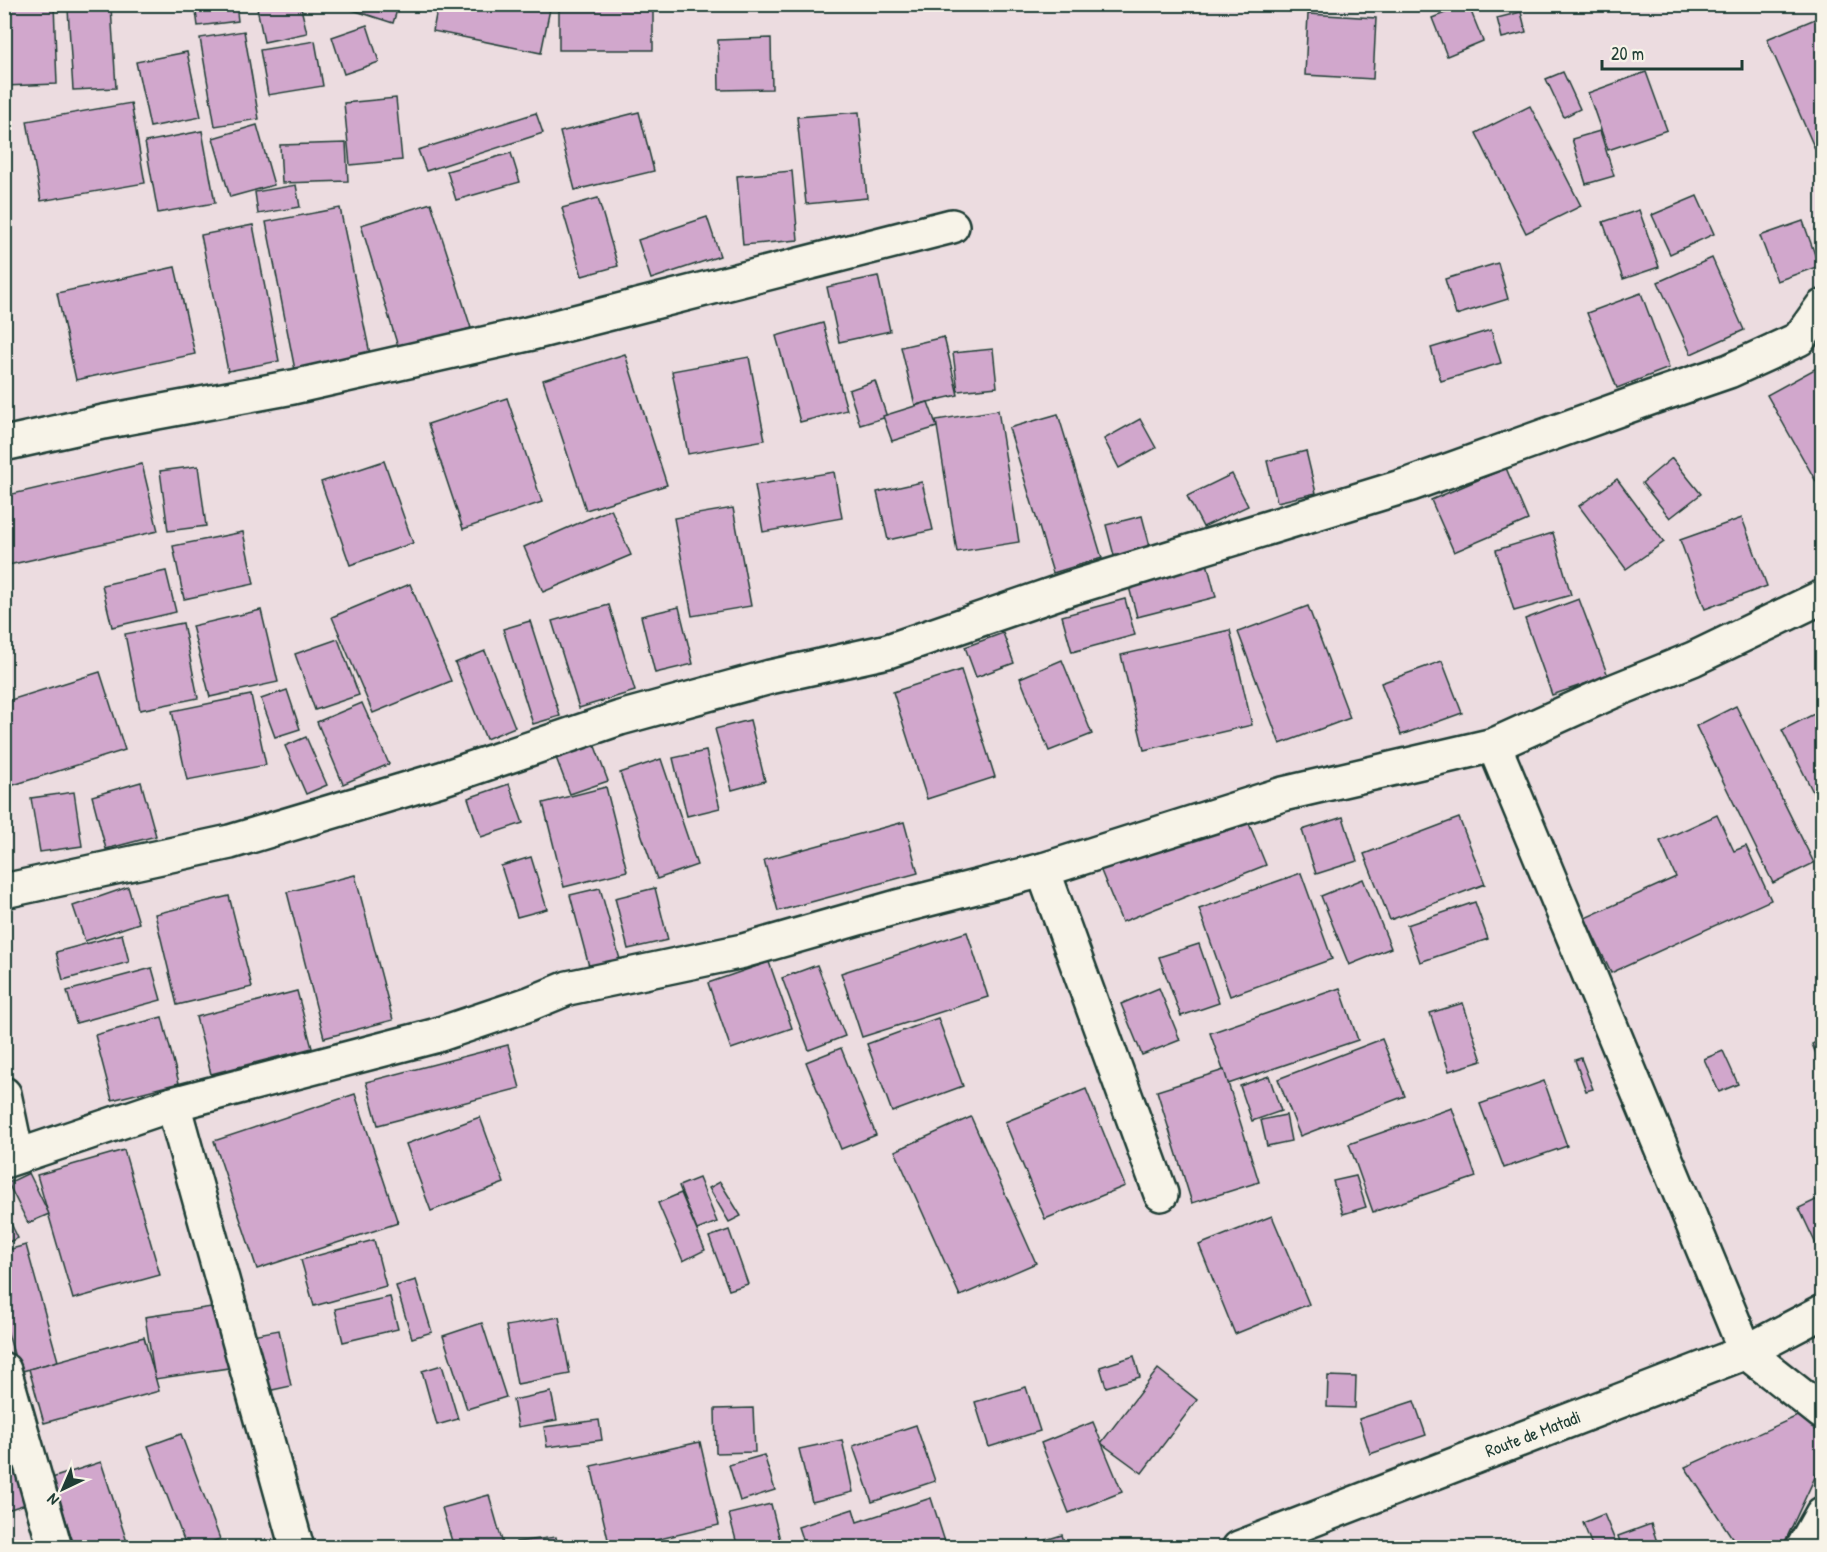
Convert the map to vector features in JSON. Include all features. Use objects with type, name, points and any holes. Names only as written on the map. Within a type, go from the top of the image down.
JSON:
[{"type":"main road","points":[[4,444],[103,422],[293,387],[528,334],[952,226]]},
{"type":"main road","points":[[4,891],[230,842],[441,779],[620,718],[770,677],[888,651],[1068,589],[1411,484],[1729,371],[1799,339],[1822,307]]},
{"type":"main road","points":[[4,1094],[11,1158],[173,1104],[434,1036],[529,1004],[568,988],[743,951],[1043,870],[1283,794],[1494,745],[1609,693],[1693,659],[1822,597]]},
{"type":"main road","points":[[1494,745],[1746,1352],[1822,1412]]},
{"type":"main road","points":[[1043,870],[1161,1194]]},
{"type":"main road","points":[[173,1104],[297,1548]]},
{"type":"main road","name":"Route de Matadi","points":[[1239,1548],[1746,1352],[1822,1312]]},
{"type":"main road","points":[[4,1370],[55,1548]]},
{"type":"main road","points":[[1803,1548],[1822,1514]]},
{"type":"building","points":[[4,4],[54,4],[57,84],[4,86]]},
{"type":"building","points":[[195,4],[236,4],[238,21],[198,26]]},
{"type":"building","points":[[273,4],[300,4],[307,33],[264,42],[257,8]]},
{"type":"building","points":[[334,4],[399,4],[393,23]]},
{"type":"building","points":[[438,4],[551,4],[541,53],[433,31]]},
{"type":"building","points":[[559,4],[653,4],[653,50],[559,50]]},
{"type":"building","points":[[1468,4],[1483,41],[1447,56],[1432,18]]},
{"type":"building","points":[[111,7],[116,88],[73,90],[68,9]]},
{"type":"building","points":[[1521,12],[1526,32],[1502,38],[1497,18]]},
{"type":"building","points":[[1308,14],[1376,18],[1373,79],[1305,75]]},
{"type":"building","points":[[1815,19],[1822,36],[1822,165],[1767,39]]},
{"type":"building","points":[[367,25],[379,62],[344,74],[332,37]]},
{"type":"building","points":[[244,31],[259,119],[215,126],[200,38]]},
{"type":"building","points":[[771,38],[772,89],[719,90],[718,40]]},
{"type":"building","points":[[315,41],[323,86],[268,95],[260,50]]},
{"type":"building","points":[[187,52],[201,117],[150,127],[136,62]]},
{"type":"building","points":[[1563,72],[1580,109],[1564,117],[1546,79]]},
{"type":"building","points":[[1646,72],[1667,130],[1608,150],[1588,93]]},
{"type":"building","points":[[396,98],[402,160],[350,165],[344,103]]},
{"type":"building","points":[[131,103],[145,183],[41,201],[27,121]]},
{"type":"building","points":[[1530,106],[1581,206],[1526,233],[1476,133]]},
{"type":"building","points":[[639,112],[654,171],[575,190],[560,132]]},
{"type":"building","points":[[859,112],[867,198],[806,204],[797,117]]},
{"type":"building","points":[[536,113],[543,133],[426,171],[418,150]]},
{"type":"building","points":[[257,125],[274,185],[230,197],[213,138]]},
{"type":"building","points":[[202,131],[215,203],[158,213],[145,142]]},
{"type":"building","points":[[1600,131],[1614,176],[1586,184],[1572,139]]},
{"type":"building","points":[[346,143],[348,181],[282,183],[280,145]]},
{"type":"building","points":[[511,153],[520,182],[456,200],[447,171]]},
{"type":"building","points":[[792,171],[798,240],[743,245],[737,176]]},
{"type":"building","points":[[296,185],[300,207],[258,214],[255,192]]},
{"type":"building","points":[[1697,196],[1714,234],[1670,254],[1652,215]]},
{"type":"building","points":[[598,198],[618,266],[582,276],[562,208]]},
{"type":"building","points":[[431,203],[471,328],[399,350],[361,225]]},
{"type":"building","points":[[340,208],[370,354],[295,370],[266,222]]},
{"type":"building","points":[[1639,210],[1659,267],[1623,279],[1603,222]]},
{"type":"building","points":[[707,217],[720,256],[651,279],[638,240]]},
{"type":"building","points":[[1803,221],[1819,266],[1777,281],[1760,236]]},
{"type":"building","points":[[253,225],[279,361],[228,371],[201,235]]},
{"type":"building","points":[[1712,258],[1744,330],[1691,354],[1658,282]]},
{"type":"building","points":[[1498,263],[1508,299],[1456,315],[1445,279]]},
{"type":"building","points":[[175,267],[195,354],[76,380],[57,293]]},
{"type":"building","points":[[878,276],[890,331],[839,342],[827,287]]},
{"type":"building","points":[[1641,293],[1669,368],[1617,388],[1587,313]]},
{"type":"building","points":[[823,323],[847,410],[800,422],[776,336]]},
{"type":"building","points":[[1491,330],[1501,363],[1441,381],[1431,348]]},
{"type":"building","points":[[944,337],[958,395],[915,405],[901,347]]},
{"type":"building","points":[[993,349],[997,387],[958,391],[953,353]]},
{"type":"building","points":[[625,354],[667,485],[586,510],[543,380]]},
{"type":"building","points":[[749,357],[765,440],[688,454],[672,371]]},
{"type":"building","points":[[1822,365],[1822,492],[1767,395]]},
{"type":"building","points":[[875,381],[887,417],[860,425],[849,390]]},
{"type":"building","points":[[507,398],[542,502],[463,529],[428,424]]},
{"type":"building","points":[[928,402],[937,427],[892,441],[883,416]]},
{"type":"building","points":[[998,410],[1019,542],[957,552],[936,420]]},
{"type":"building","points":[[1058,414],[1102,558],[1053,573],[1009,428]]},
{"type":"building","points":[[1140,419],[1156,448],[1119,468],[1104,439]]},
{"type":"building","points":[[1306,451],[1316,493],[1277,502],[1267,461]]},
{"type":"building","points":[[1672,458],[1701,494],[1670,518],[1642,483]]},
{"type":"building","points":[[384,461],[413,543],[350,565],[321,482]]},
{"type":"building","points":[[142,464],[158,531],[4,566],[4,496]]},
{"type":"building","points":[[198,466],[206,526],[168,531],[160,471]]},
{"type":"building","points":[[1506,468],[1528,520],[1454,552],[1431,500]]},
{"type":"building","points":[[834,472],[842,518],[763,532],[755,485]]},
{"type":"building","points":[[1232,474],[1248,506],[1203,527],[1187,496]]},
{"type":"building","points":[[1617,479],[1664,542],[1626,569],[1579,506]]},
{"type":"building","points":[[922,482],[933,530],[888,540],[877,492]]},
{"type":"building","points":[[733,508],[751,606],[692,616],[674,518]]},
{"type":"building","points":[[611,509],[631,555],[543,592],[524,547]]},
{"type":"building","points":[[1142,516],[1152,554],[1116,563],[1106,525]]},
{"type":"building","points":[[1742,518],[1767,586],[1705,609],[1680,540]]},
{"type":"building","points":[[243,532],[254,584],[184,599],[173,546]]},
{"type":"building","points":[[1553,533],[1571,595],[1514,611],[1496,550]]},
{"type":"building","points":[[1207,563],[1216,597],[1137,617],[1128,583]]},
{"type":"building","points":[[166,571],[176,612],[112,627],[102,585]]},
{"type":"building","points":[[410,584],[451,681],[373,713],[332,617]]},
{"type":"building","points":[[1125,599],[1135,635],[1072,652],[1062,616]]},
{"type":"building","points":[[1579,599],[1608,676],[1552,695],[1525,619]]},
{"type":"building","points":[[609,605],[635,691],[579,708],[552,621]]},
{"type":"building","points":[[1308,606],[1350,718],[1280,744],[1238,632]]},
{"type":"building","points":[[679,607],[693,664],[655,673],[641,616]]},
{"type":"building","points":[[261,610],[278,682],[210,697],[192,626]]},
{"type":"building","points":[[530,621],[560,716],[533,724],[503,629]]},
{"type":"building","points":[[183,623],[198,698],[140,710],[125,634]]},
{"type":"building","points":[[1230,630],[1252,725],[1144,750],[1121,655]]},
{"type":"building","points":[[1003,633],[1014,663],[976,677],[965,647]]},
{"type":"building","points":[[338,639],[359,695],[315,710],[295,654]]},
{"type":"building","points":[[485,651],[515,727],[486,739],[455,663]]},
{"type":"building","points":[[1062,660],[1092,734],[1049,751],[1020,678]]},
{"type":"building","points":[[1442,661],[1462,713],[1401,735],[1381,683]]},
{"type":"building","points":[[961,670],[995,777],[927,799],[893,692]]},
{"type":"building","points":[[100,672],[125,750],[7,787],[4,780],[4,702]]},
{"type":"building","points":[[287,690],[300,729],[275,737],[261,699]]},
{"type":"building","points":[[251,695],[266,765],[187,780],[172,711]]},
{"type":"building","points":[[362,703],[389,764],[343,784],[317,722]]},
{"type":"building","points":[[1736,706],[1814,863],[1773,883],[1696,726]]},
{"type":"building","points":[[1818,712],[1822,722],[1822,797],[1817,800],[1782,730]]},
{"type":"building","points":[[750,720],[765,781],[732,790],[715,729]]},
{"type":"building","points":[[306,737],[327,785],[306,794],[285,746]]},
{"type":"building","points":[[593,741],[608,781],[570,794],[555,755]]},
{"type":"building","points":[[706,751],[720,808],[687,816],[673,758]]},
{"type":"building","points":[[661,759],[697,865],[657,879],[620,773]]},
{"type":"building","points":[[141,782],[156,836],[106,849],[92,796]]},
{"type":"building","points":[[509,784],[523,823],[481,837],[468,798]]},
{"type":"building","points":[[606,787],[627,871],[564,887],[543,803]]},
{"type":"building","points":[[74,792],[82,846],[40,852],[31,798]]},
{"type":"building","points":[[1243,809],[1266,865],[1122,922],[1099,866]]},
{"type":"building","points":[[1717,815],[1734,851],[1746,846],[1771,900],[1611,973],[1585,918],[1676,877],[1660,841]]},
{"type":"building","points":[[1343,817],[1357,861],[1316,874],[1302,830]]},
{"type":"building","points":[[1459,818],[1485,884],[1390,920],[1364,854]]},
{"type":"building","points":[[904,822],[918,873],[778,911],[764,860]]},
{"type":"building","points":[[531,857],[547,909],[517,917],[501,866]]},
{"type":"building","points":[[1301,873],[1332,959],[1230,996],[1199,909]]},
{"type":"building","points":[[355,875],[393,1020],[324,1038],[287,892]]},
{"type":"building","points":[[1363,879],[1391,948],[1349,965],[1321,896]]},
{"type":"building","points":[[128,887],[139,923],[85,941],[73,906]]},
{"type":"building","points":[[600,888],[621,963],[590,970],[570,895]]},
{"type":"building","points":[[655,888],[668,940],[628,949],[615,898]]},
{"type":"building","points":[[229,896],[252,987],[177,1005],[155,914]]},
{"type":"building","points":[[1475,902],[1488,939],[1420,962],[1407,925]]},
{"type":"building","points":[[967,932],[988,997],[862,1037],[841,973]]},
{"type":"building","points":[[122,934],[129,962],[63,980],[56,952]]},
{"type":"building","points":[[1199,944],[1219,1003],[1181,1016],[1159,957]]},
{"type":"building","points":[[769,962],[792,1028],[731,1049],[708,983]]},
{"type":"building","points":[[817,965],[845,1036],[809,1050],[782,978]]},
{"type":"building","points":[[152,968],[161,1000],[76,1023],[67,991]]},
{"type":"building","points":[[1159,988],[1180,1040],[1142,1055],[1121,1004]]},
{"type":"building","points":[[1340,988],[1358,1040],[1228,1084],[1210,1033]]},
{"type":"building","points":[[297,991],[312,1048],[211,1074],[196,1017]]},
{"type":"building","points":[[1463,1003],[1482,1061],[1449,1071],[1430,1013]]},
{"type":"building","points":[[162,1017],[179,1083],[112,1100],[95,1035]]},
{"type":"building","points":[[938,1018],[963,1086],[892,1112],[867,1044]]},
{"type":"building","points":[[1382,1039],[1405,1096],[1300,1136],[1278,1079]]},
{"type":"building","points":[[1822,1039],[1822,1068],[1812,1044]]},
{"type":"building","points":[[508,1045],[520,1088],[378,1125],[366,1082]]},
{"type":"building","points":[[841,1048],[876,1135],[841,1149],[806,1062]]},
{"type":"building","points":[[1723,1051],[1738,1084],[1719,1092],[1704,1059]]},
{"type":"building","points":[[1581,1058],[1593,1089],[1586,1091],[1575,1060]]},
{"type":"building","points":[[1224,1070],[1259,1182],[1192,1203],[1157,1091]]},
{"type":"building","points":[[1269,1076],[1281,1111],[1252,1121],[1240,1086]]},
{"type":"building","points":[[1544,1081],[1567,1146],[1504,1168],[1480,1104]]},
{"type":"building","points":[[1086,1089],[1125,1186],[1045,1219],[1005,1122]]},
{"type":"building","points":[[355,1094],[398,1223],[257,1269],[214,1141]]},
{"type":"building","points":[[1452,1108],[1476,1177],[1373,1212],[1349,1144]]},
{"type":"building","points":[[1286,1115],[1291,1141],[1267,1146],[1261,1120]]},
{"type":"building","points":[[480,1117],[504,1183],[431,1211],[406,1144]]},
{"type":"building","points":[[971,1117],[1036,1263],[960,1296],[895,1151]]},
{"type":"building","points":[[124,1150],[160,1275],[73,1299],[37,1175]]},
{"type":"building","points":[[29,1173],[49,1214],[28,1223],[8,1183]]},
{"type":"building","points":[[1356,1176],[1366,1207],[1343,1214],[1333,1181]]},
{"type":"building","points":[[699,1178],[717,1222],[697,1230],[679,1186]]},
{"type":"building","points":[[720,1182],[741,1216],[729,1222],[709,1188]]},
{"type":"building","points":[[681,1193],[705,1250],[683,1261],[658,1203]]},
{"type":"building","points":[[1822,1197],[1822,1257],[1799,1208]]},
{"type":"building","points":[[4,1209],[18,1238],[4,1244]]},
{"type":"building","points":[[1272,1216],[1309,1304],[1235,1334],[1199,1245]]},
{"type":"building","points":[[729,1230],[748,1284],[729,1290],[709,1237]]},
{"type":"building","points":[[374,1240],[386,1286],[314,1306],[301,1260]]},
{"type":"building","points":[[26,1245],[58,1361],[19,1372],[4,1319],[4,1251]]},
{"type":"building","points":[[416,1280],[432,1332],[412,1338],[396,1286]]},
{"type":"building","points":[[390,1297],[398,1329],[343,1342],[335,1309]]},
{"type":"building","points":[[218,1306],[228,1368],[155,1379],[145,1317]]},
{"type":"building","points":[[559,1317],[570,1374],[517,1384],[506,1326]]},
{"type":"building","points":[[482,1323],[506,1397],[467,1409],[443,1336]]},
{"type":"building","points":[[279,1330],[291,1386],[263,1392],[252,1335]]},
{"type":"building","points":[[144,1337],[159,1391],[44,1423],[29,1369]]},
{"type":"building","points":[[1134,1356],[1140,1377],[1106,1387],[1100,1367]]},
{"type":"building","points":[[442,1365],[458,1419],[437,1425],[422,1371]]},
{"type":"building","points":[[1158,1369],[1197,1400],[1142,1473],[1101,1443]]},
{"type":"building","points":[[1328,1376],[1356,1377],[1355,1408],[1327,1407]]},
{"type":"building","points":[[1026,1387],[1040,1431],[989,1447],[975,1402]]},
{"type":"building","points":[[551,1392],[557,1420],[518,1427],[513,1400]]},
{"type":"building","points":[[1414,1401],[1426,1435],[1370,1454],[1359,1419]]},
{"type":"building","points":[[753,1408],[755,1452],[716,1453],[715,1409]]},
{"type":"building","points":[[1802,1414],[1822,1437],[1822,1462],[1782,1548],[1739,1548],[1685,1467]]},
{"type":"building","points":[[599,1420],[602,1440],[547,1447],[544,1427]]},
{"type":"building","points":[[1093,1422],[1122,1492],[1069,1513],[1041,1443]]},
{"type":"building","points":[[916,1425],[935,1481],[872,1502],[853,1446]]},
{"type":"building","points":[[181,1434],[220,1539],[195,1548],[187,1548],[148,1446]]},
{"type":"building","points":[[4,1437],[26,1504],[4,1511]]},
{"type":"building","points":[[842,1440],[853,1492],[812,1502],[799,1449]]},
{"type":"building","points":[[700,1442],[719,1525],[622,1548],[610,1548],[591,1466]]},
{"type":"building","points":[[764,1455],[775,1490],[740,1501],[729,1465]]},
{"type":"building","points":[[101,1462],[129,1548],[75,1548],[52,1478]]},
{"type":"building","points":[[489,1495],[504,1548],[454,1548],[442,1508]]},
{"type":"building","points":[[931,1498],[947,1548],[805,1548],[798,1527],[853,1509],[857,1522]]},
{"type":"building","points":[[771,1504],[782,1548],[738,1548],[729,1514]]},
{"type":"building","points":[[1604,1514],[1618,1548],[1593,1548],[1583,1523]]},
{"type":"building","points":[[1651,1524],[1659,1548],[1622,1548],[1618,1536]]},
{"type":"building","points":[[1062,1535],[1066,1548],[1019,1548]]},
{"type":"building","points":[[556,1537],[558,1548],[517,1548],[516,1542]]},
{"type":"building","points":[[694,1540],[695,1548],[663,1548]]}]
